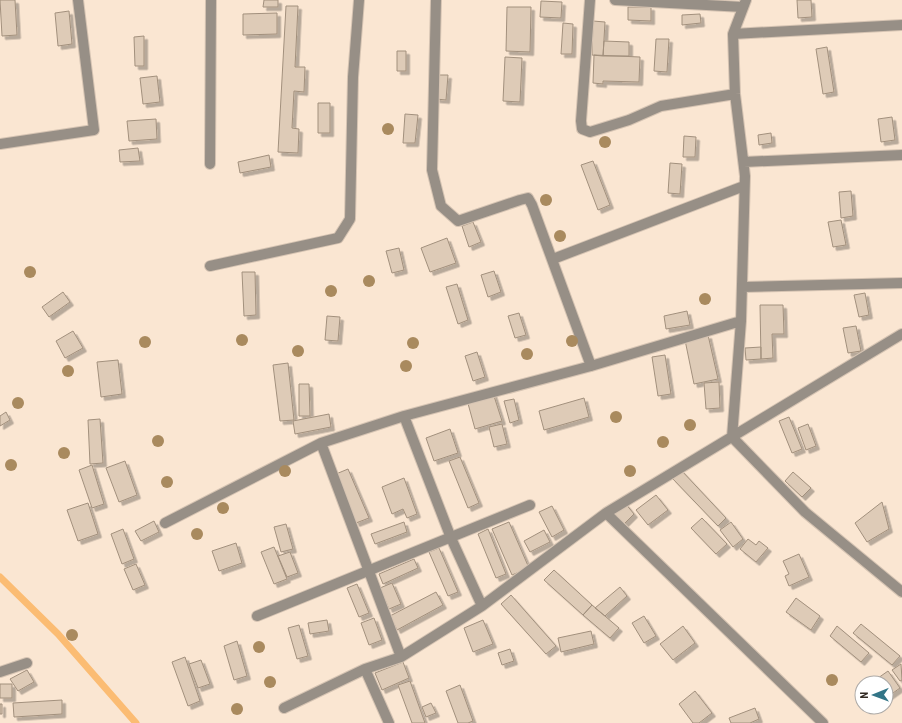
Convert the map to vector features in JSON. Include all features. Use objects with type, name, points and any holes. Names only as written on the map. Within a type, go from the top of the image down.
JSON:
[{"type":"street","points":[[0,144],[94,130],[78,0]]},
{"type":"street","points":[[210,164],[211,0]]},
{"type":"street","points":[[210,266],[338,238],[350,220],[353,77],[359,0]]},
{"type":"street","points":[[436,0],[432,170],[441,206],[458,221],[528,198],[553,259],[591,366]]},
{"type":"street","points":[[590,0],[580,120],[582,129],[590,132],[629,120],[660,106],[735,94]]},
{"type":"street","points":[[615,0],[744,4],[733,34],[735,94],[744,162],[744,186],[741,321],[732,437],[805,512],[902,592]]},
{"type":"street","points":[[733,34],[902,25]]},
{"type":"street","points":[[744,162],[902,155]]},
{"type":"street","points":[[553,259],[744,186]]},
{"type":"street","points":[[742,287],[902,283]]},
{"type":"street","points":[[165,523],[321,443],[404,416],[591,366],[741,321]]},
{"type":"street","points":[[284,708],[365,669],[401,657],[482,606],[606,513],[902,334]]},
{"type":"street","points":[[404,416],[451,538],[482,606]]},
{"type":"street","points":[[321,443],[401,657]]},
{"type":"street","points":[[257,616],[530,505]]},
{"type":"street","points":[[606,513],[823,723]]},
{"type":"street","points":[[0,672],[26,663]]},
{"type":"street","points":[[365,669],[389,723]]},
{"type":"building","points":[[0,0],[15,0],[17,35],[2,36]]},
{"type":"building","points":[[264,0],[278,0],[278,7],[263,7]]},
{"type":"building","points":[[797,0],[811,0],[812,17],[798,18]]},
{"type":"building","points":[[541,1],[562,2],[561,18],[540,17]]},
{"type":"building","points":[[286,6],[298,6],[295,67],[305,67],[304,92],[294,91],[292,128],[299,129],[298,153],[278,152]]},
{"type":"building","points":[[507,7],[531,7],[530,52],[506,51]]},
{"type":"building","points":[[628,7],[651,7],[651,21],[628,20]]},
{"type":"building","points":[[69,11],[72,44],[58,46],[55,13]]},
{"type":"building","points":[[277,13],[277,34],[243,35],[243,14]]},
{"type":"building","points":[[700,14],[701,23],[682,25],[682,15]]},
{"type":"building","points":[[593,21],[605,22],[603,56],[592,55]]},
{"type":"building","points":[[563,23],[573,24],[572,54],[561,54]]},
{"type":"building","points":[[144,36],[144,66],[135,66],[134,37]]},
{"type":"building","points":[[656,39],[669,39],[667,72],[654,71]]},
{"type":"building","points":[[604,41],[629,42],[629,56],[603,56]]},
{"type":"building","points":[[827,47],[834,92],[823,94],[816,49]]},
{"type":"building","points":[[397,51],[406,51],[406,71],[397,71]]},
{"type":"building","points":[[594,55],[640,57],[639,82],[603,81],[603,84],[593,83]]},
{"type":"building","points":[[505,57],[522,58],[520,102],[503,101]]},
{"type":"building","points":[[437,75],[448,75],[446,100],[436,99]]},
{"type":"building","points":[[157,76],[160,102],[143,104],[140,78]]},
{"type":"building","points":[[318,103],[330,103],[330,133],[318,133]]},
{"type":"building","points":[[405,114],[418,115],[415,143],[403,143]]},
{"type":"building","points":[[892,117],[895,140],[881,142],[878,119]]},
{"type":"building","points":[[156,119],[157,139],[129,141],[127,121]]},
{"type":"building","points":[[771,133],[772,143],[759,145],[758,135]]},
{"type":"building","points":[[684,136],[696,137],[695,157],[683,157]]},
{"type":"building","points":[[138,148],[140,161],[120,162],[119,150]]},
{"type":"building","points":[[269,155],[271,167],[240,173],[238,162]]},
{"type":"building","points":[[593,161],[610,205],[598,210],[581,165]]},
{"type":"building","points":[[670,163],[682,164],[680,194],[668,193]]},
{"type":"building","points":[[851,191],[853,216],[841,218],[839,192]]},
{"type":"building","points":[[841,220],[846,245],[833,247],[828,222]]},
{"type":"building","points":[[473,222],[481,242],[469,247],[462,226]]},
{"type":"building","points":[[447,238],[456,263],[430,272],[421,248]]},
{"type":"building","points":[[399,248],[404,270],[392,273],[386,251]]},
{"type":"building","points":[[494,271],[501,292],[488,297],[481,275]]},
{"type":"building","points":[[242,272],[255,272],[256,315],[244,316]]},
{"type":"building","points":[[457,284],[468,320],[458,324],[446,287]]},
{"type":"building","points":[[63,292],[70,302],[49,317],[42,307]]},
{"type":"building","points":[[865,293],[869,315],[859,317],[854,295]]},
{"type":"building","points":[[760,305],[783,305],[784,334],[772,334],[773,358],[761,359]]},
{"type":"building","points":[[687,311],[690,325],[666,329],[664,316]]},
{"type":"building","points":[[519,313],[526,335],[515,338],[508,316]]},
{"type":"building","points":[[327,316],[340,317],[338,341],[325,340]]},
{"type":"building","points":[[856,326],[861,351],[848,353],[843,328]]},
{"type":"building","points":[[73,331],[83,348],[65,358],[56,341]]},
{"type":"building","points":[[708,335],[718,379],[694,384],[685,340]]},
{"type":"building","points":[[761,347],[761,359],[746,360],[745,348]]},
{"type":"building","points":[[477,352],[485,377],[473,381],[465,356]]},
{"type":"building","points":[[665,355],[671,394],[658,396],[652,357]]},
{"type":"building","points":[[118,360],[122,394],[101,397],[97,362]]},
{"type":"building","points":[[288,363],[294,420],[280,421],[273,365]]},
{"type":"building","points":[[719,382],[720,408],[706,409],[704,383]]},
{"type":"building","points":[[299,384],[309,384],[310,416],[299,416]]},
{"type":"building","points":[[493,393],[502,421],[475,429],[467,400]]},
{"type":"building","points":[[584,398],[589,417],[544,430],[539,411]]},
{"type":"building","points":[[514,399],[519,420],[510,423],[504,401]]},
{"type":"building","points":[[6,412],[10,420],[0,426],[0,416]]},
{"type":"building","points":[[329,414],[331,427],[295,434],[293,421]]},
{"type":"building","points":[[789,417],[802,449],[792,453],[779,421]]},
{"type":"building","points":[[100,419],[103,463],[90,464],[88,420]]},
{"type":"building","points":[[502,424],[507,444],[494,447],[489,427]]},
{"type":"building","points":[[808,424],[816,446],[806,450],[798,428]]},
{"type":"building","points":[[450,429],[458,453],[434,461],[426,438]]},
{"type":"building","points":[[460,457],[479,503],[468,508],[449,461]]},
{"type":"building","points":[[125,461],[137,495],[119,502],[106,468]]},
{"type":"building","points":[[92,465],[104,504],[92,508],[79,470]]},
{"type":"building","points":[[348,469],[369,518],[356,523],[336,474]]},
{"type":"building","points":[[681,470],[726,518],[718,526],[672,478]]},
{"type":"building","points":[[793,472],[811,488],[802,497],[785,481]]},
{"type":"building","points":[[404,478],[417,514],[407,518],[403,509],[392,514],[382,487]]},
{"type":"building","points":[[656,495],[668,510],[648,525],[636,510]]},
{"type":"building","points":[[882,502],[889,529],[867,542],[855,523]]},
{"type":"building","points":[[88,503],[98,534],[78,541],[67,510]]},
{"type":"building","points":[[625,503],[634,514],[624,524],[614,513]]},
{"type":"building","points":[[552,506],[564,530],[552,537],[539,512]]},
{"type":"building","points":[[702,518],[727,544],[716,554],[691,528]]},
{"type":"building","points":[[154,521],[159,532],[141,541],[135,531]]},
{"type":"building","points":[[404,522],[407,532],[375,544],[371,534]]},
{"type":"building","points":[[509,522],[529,568],[512,575],[492,529]]},
{"type":"building","points":[[731,522],[743,539],[733,547],[720,530]]},
{"type":"building","points":[[286,524],[293,549],[281,552],[274,527]]},
{"type":"building","points":[[123,529],[134,559],[122,564],[111,534]]},
{"type":"building","points":[[488,529],[506,574],[496,578],[478,534]]},
{"type":"building","points":[[544,530],[550,542],[530,552],[524,541]]},
{"type":"building","points":[[748,539],[756,545],[759,541],[768,548],[756,562],[740,549]]},
{"type":"building","points":[[236,543],[242,563],[219,571],[212,551]]},
{"type":"building","points":[[274,547],[287,579],[274,584],[261,552]]},
{"type":"building","points":[[439,548],[458,592],[448,596],[429,552]]},
{"type":"building","points":[[290,552],[298,573],[287,577],[278,556]]},
{"type":"building","points":[[799,554],[809,577],[789,586],[785,576],[789,574],[783,561]]},
{"type":"building","points":[[414,559],[418,568],[383,584],[379,574]]},
{"type":"building","points":[[136,564],[145,585],[133,590],[124,569]]},
{"type":"building","points":[[554,570],[592,605],[583,615],[544,580]]},
{"type":"building","points":[[392,583],[401,604],[389,609],[380,588]]},
{"type":"building","points":[[357,584],[369,613],[359,617],[347,588]]},
{"type":"building","points":[[620,587],[627,596],[605,616],[595,608]]},
{"type":"building","points":[[436,592],[443,605],[397,630],[390,616]]},
{"type":"building","points":[[511,595],[556,646],[546,654],[501,604]]},
{"type":"building","points":[[796,598],[820,616],[811,630],[786,612]]},
{"type":"building","points":[[592,605],[619,628],[610,638],[583,615]]},
{"type":"building","points":[[644,616],[656,636],[644,643],[632,623]]},
{"type":"building","points":[[374,618],[382,640],[369,645],[361,623]]},
{"type":"building","points":[[327,620],[329,631],[310,634],[308,623]]},
{"type":"building","points":[[483,620],[493,644],[473,652],[464,628]]},
{"type":"building","points":[[861,624],[900,656],[892,665],[853,633]]},
{"type":"building","points":[[299,625],[308,656],[297,659],[288,628]]},
{"type":"building","points":[[683,626],[695,643],[673,660],[660,644]]},
{"type":"building","points":[[837,626],[869,653],[861,662],[830,636]]},
{"type":"building","points":[[591,631],[594,644],[561,652],[558,638]]},
{"type":"building","points":[[237,641],[247,676],[234,680],[224,646]]},
{"type":"building","points":[[510,649],[514,661],[502,665],[498,653]]},
{"type":"building","points":[[185,657],[200,701],[188,706],[172,662]]},
{"type":"building","points":[[201,660],[210,684],[198,688],[189,664]]},
{"type":"building","points":[[403,662],[409,678],[382,690],[375,673]]},
{"type":"building","points":[[901,664],[902,680],[900,681],[892,670]]},
{"type":"building","points":[[27,670],[34,682],[18,691],[10,679]]},
{"type":"building","points":[[888,671],[891,675],[882,675]]},
{"type":"building","points":[[894,680],[900,688],[894,692]]},
{"type":"building","points":[[410,681],[425,723],[412,723],[398,685]]},
{"type":"building","points":[[0,684],[12,684],[12,698],[0,698]]},
{"type":"building","points":[[460,685],[473,721],[468,723],[458,723],[446,691]]},
{"type":"building","points":[[695,691],[712,713],[699,723],[693,723],[679,704]]},
{"type":"building","points":[[62,700],[62,714],[14,717],[13,703]]},
{"type":"building","points":[[431,703],[436,713],[426,717],[422,707]]},
{"type":"building","points":[[0,704],[2,704],[2,714],[0,714]]},
{"type":"building","points":[[755,708],[759,719],[750,723],[731,723],[729,718]]},
{"type":"waterway","points":[[0,577],[58,634],[136,723]]}]
